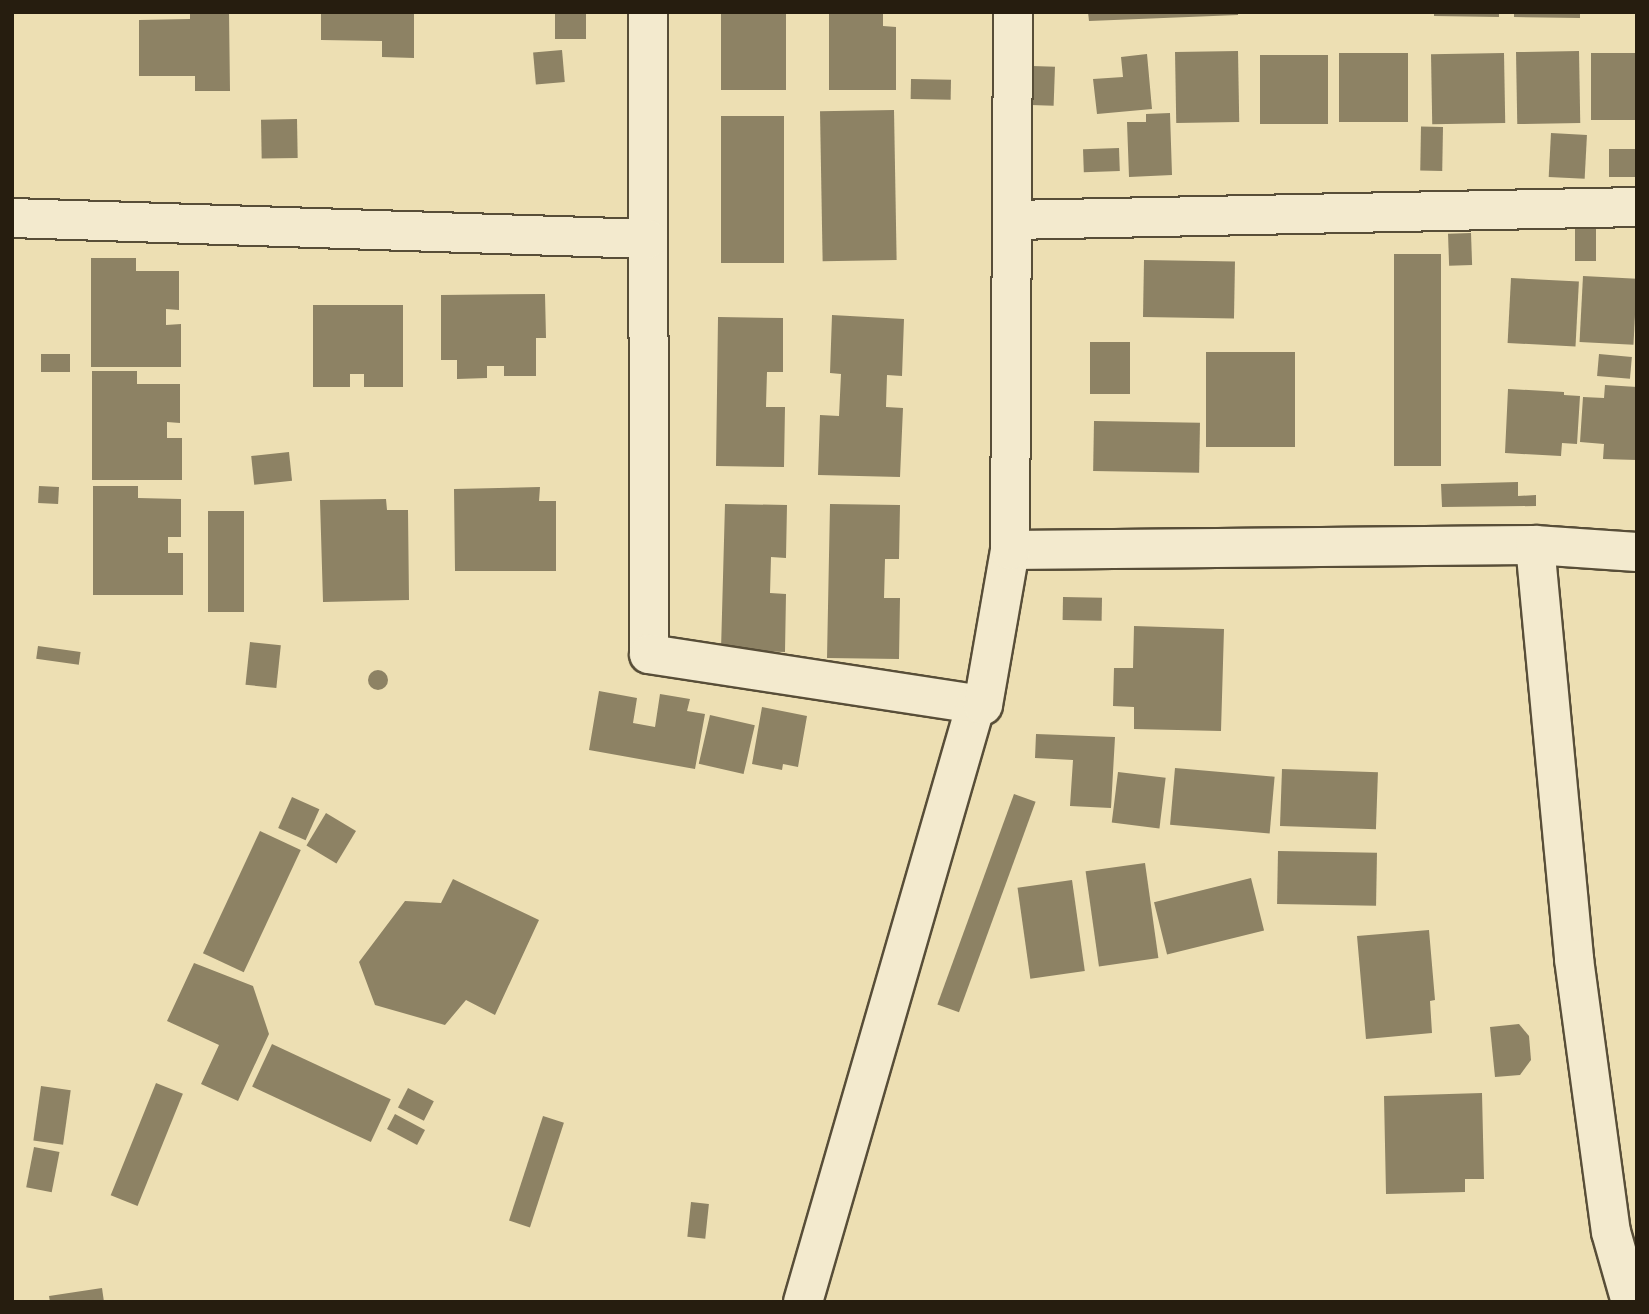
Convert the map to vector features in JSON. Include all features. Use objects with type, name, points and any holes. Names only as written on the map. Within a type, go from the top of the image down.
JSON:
[{"type":"street","points":[[648,12],[649,654],[983,705],[1010,550],[1013,12]]},
{"type":"street","points":[[1012,220],[1637,207]]},
{"type":"street","points":[[12,218],[648,239]]},
{"type":"street","points":[[1010,550],[1535,545],[1637,552]]},
{"type":"street","points":[[1535,545],[1574,959],[1611,1232],[1631,1302]]},
{"type":"street","points":[[803,1302],[976,704]]},
{"type":"building","points":[[190,12],[229,12],[230,91],[195,91],[195,76],[139,76],[139,20],[190,19]]},
{"type":"building","points":[[321,12],[414,12],[414,58],[382,57],[382,41],[321,40]]},
{"type":"building","points":[[555,12],[586,12],[586,39],[555,39]]},
{"type":"building","points":[[721,12],[786,12],[786,90],[721,90]]},
{"type":"building","points":[[829,12],[883,12],[883,26],[896,27],[896,90],[829,90]]},
{"type":"building","points":[[1088,12],[1238,12],[1238,15],[1089,21]]},
{"type":"building","points":[[1434,12],[1499,12],[1499,17],[1434,16]]},
{"type":"building","points":[[1514,12],[1580,12],[1580,18],[1514,17]]},
{"type":"building","points":[[562,50],[565,82],[536,84],[533,53]]},
{"type":"building","points":[[1238,51],[1239,122],[1176,123],[1175,52]]},
{"type":"building","points":[[1579,51],[1580,123],[1517,124],[1516,52]]},
{"type":"building","points":[[1339,53],[1408,53],[1408,122],[1339,122]]},
{"type":"building","points":[[1504,53],[1505,123],[1432,124],[1431,54]]},
{"type":"building","points":[[1591,53],[1637,53],[1637,120],[1591,120]]},
{"type":"building","points":[[1147,54],[1152,109],[1097,114],[1093,79],[1123,77],[1121,57]]},
{"type":"building","points":[[1260,55],[1328,55],[1328,124],[1260,124]]},
{"type":"building","points":[[1032,66],[1055,67],[1054,106],[1031,105]]},
{"type":"building","points":[[911,79],[951,80],[951,100],[911,99]]},
{"type":"building","points":[[894,110],[897,260],[823,261],[820,111]]},
{"type":"building","points":[[1170,113],[1172,175],[1129,177],[1127,122],[1146,122],[1146,114]]},
{"type":"building","points":[[721,116],[784,116],[784,263],[721,263]]},
{"type":"building","points":[[297,119],[298,158],[262,159],[261,120]]},
{"type":"building","points":[[1421,127],[1443,127],[1442,171],[1420,171]]},
{"type":"building","points":[[1551,133],[1587,135],[1585,179],[1549,177]]},
{"type":"building","points":[[1119,148],[1120,171],[1084,172],[1083,149]]},
{"type":"building","points":[[1609,149],[1637,149],[1637,177],[1609,177]]},
{"type":"building","points":[[1575,229],[1596,229],[1596,261],[1575,261]]},
{"type":"building","points":[[1471,233],[1472,265],[1449,266],[1448,234]]},
{"type":"building","points":[[1394,254],[1441,254],[1441,466],[1394,466]]},
{"type":"building","points":[[91,258],[136,258],[136,271],[179,271],[179,310],[166,309],[166,325],[181,324],[181,367],[91,367]]},
{"type":"building","points":[[1144,260],[1235,262],[1234,319],[1143,317]]},
{"type":"building","points":[[1583,276],[1637,279],[1633,345],[1580,342]]},
{"type":"building","points":[[1511,278],[1579,282],[1576,346],[1508,343]]},
{"type":"building","points":[[545,294],[546,338],[536,338],[536,376],[504,376],[504,366],[487,366],[487,378],[457,379],[457,360],[441,360],[441,295]]},
{"type":"building","points":[[313,305],[403,305],[403,387],[364,387],[364,374],[350,374],[350,387],[313,387]]},
{"type":"building","points":[[832,315],[904,319],[902,376],[887,375],[886,407],[903,408],[900,477],[818,475],[820,415],[839,416],[841,374],[830,373]]},
{"type":"building","points":[[718,317],[783,318],[783,372],[767,372],[766,407],[785,407],[784,467],[716,466]]},
{"type":"building","points":[[1090,342],[1130,342],[1130,394],[1090,394]]},
{"type":"building","points":[[1206,352],[1295,352],[1295,447],[1206,447]]},
{"type":"building","points":[[41,354],[70,354],[70,372],[41,372]]},
{"type":"building","points":[[1599,354],[1632,357],[1630,379],[1597,376]]},
{"type":"building","points":[[92,371],[137,371],[137,384],[180,384],[180,423],[167,422],[167,438],[182,438],[182,480],[92,480]]},
{"type":"building","points":[[1605,385],[1637,387],[1637,460],[1603,459],[1604,444],[1580,442],[1583,397],[1604,398]]},
{"type":"building","points":[[1508,389],[1564,392],[1564,395],[1580,396],[1577,444],[1562,443],[1561,456],[1505,453]]},
{"type":"building","points":[[1094,421],[1200,423],[1199,473],[1093,471]]},
{"type":"building","points":[[289,452],[292,481],[254,485],[251,456]]},
{"type":"building","points":[[1518,482],[1518,496],[1536,495],[1536,506],[1442,507],[1441,484]]},
{"type":"building","points":[[39,486],[59,487],[58,504],[38,503]]},
{"type":"building","points":[[93,486],[138,486],[138,498],[181,499],[181,537],[168,537],[168,553],[183,553],[183,595],[93,595]]},
{"type":"building","points":[[540,487],[539,501],[556,501],[556,571],[455,571],[454,489]]},
{"type":"building","points":[[386,499],[387,510],[408,510],[409,600],[323,602],[320,500]]},
{"type":"building","points":[[725,504],[787,505],[786,558],[771,557],[770,593],[786,594],[785,652],[721,650]]},
{"type":"building","points":[[830,504],[900,505],[899,559],[885,559],[884,598],[900,598],[899,659],[827,658]]},
{"type":"building","points":[[208,511],[244,511],[244,612],[208,612]]},
{"type":"building","points":[[1063,597],[1102,598],[1102,621],[1063,620]]},
{"type":"building","points":[[1134,626],[1224,629],[1221,731],[1134,729],[1134,707],[1113,706],[1114,668],[1133,668]]},
{"type":"building","points":[[250,642],[281,645],[276,688],[246,685]]},
{"type":"building","points":[[38,646],[81,652],[79,665],[36,659]]},
{"type":"building","points":[[374,670],[382,670],[388,680],[382,690],[374,690],[368,684],[368,676]]},
{"type":"building","points":[[599,691],[637,698],[633,723],[655,727],[660,694],[690,699],[687,711],[705,714],[695,769],[589,750]]},
{"type":"building","points":[[762,707],[807,716],[798,767],[783,764],[782,770],[752,764]]},
{"type":"building","points":[[710,715],[755,725],[744,774],[699,764]]},
{"type":"building","points":[[1036,734],[1115,737],[1111,808],[1070,806],[1073,760],[1035,758]]},
{"type":"building","points":[[1175,768],[1275,777],[1270,833],[1170,825]]},
{"type":"building","points":[[1282,769],[1378,772],[1376,829],[1280,826]]},
{"type":"building","points":[[1118,772],[1166,778],[1159,828],[1112,823]]},
{"type":"building","points":[[1014,794],[1036,802],[959,1012],[937,1004]]},
{"type":"building","points":[[292,797],[319,809],[306,840],[278,828]]},
{"type":"building","points":[[326,813],[356,831],[336,864],[306,846]]},
{"type":"building","points":[[260,831],[301,850],[244,972],[203,953]]},
{"type":"building","points":[[1278,851],[1377,853],[1376,906],[1277,904]]},
{"type":"building","points":[[1145,863],[1158,958],[1099,966],[1086,871]]},
{"type":"building","points":[[1251,878],[1264,930],[1167,955],[1154,902]]},
{"type":"building","points":[[453,879],[539,920],[495,1015],[466,1000],[445,1025],[375,1005],[359,962],[405,901],[441,903]]},
{"type":"building","points":[[1072,880],[1085,971],[1030,979],[1018,888]]},
{"type":"building","points":[[1429,930],[1435,1000],[1430,1001],[1432,1033],[1366,1039],[1357,936]]},
{"type":"building","points":[[194,963],[253,986],[269,1034],[238,1101],[201,1084],[219,1045],[167,1021]]},
{"type":"building","points":[[1519,1024],[1529,1036],[1531,1060],[1520,1075],[1495,1077],[1490,1027]]},
{"type":"building","points":[[272,1044],[391,1099],[371,1142],[252,1087]]},
{"type":"building","points":[[156,1083],[183,1094],[138,1206],[111,1195]]},
{"type":"building","points":[[41,1086],[71,1090],[63,1145],[33,1140]]},
{"type":"building","points":[[408,1088],[434,1101],[424,1121],[398,1108]]},
{"type":"building","points":[[1482,1093],[1484,1179],[1465,1179],[1465,1192],[1386,1194],[1384,1096]]},
{"type":"building","points":[[395,1114],[425,1130],[417,1145],[387,1129]]},
{"type":"building","points":[[543,1116],[564,1123],[530,1227],[509,1221]]},
{"type":"building","points":[[34,1147],[60,1152],[52,1192],[26,1187]]},
{"type":"building","points":[[691,1202],[709,1204],[705,1239],[687,1237]]},
{"type":"building","points":[[102,1288],[104,1302],[50,1302],[49,1296]]}]
